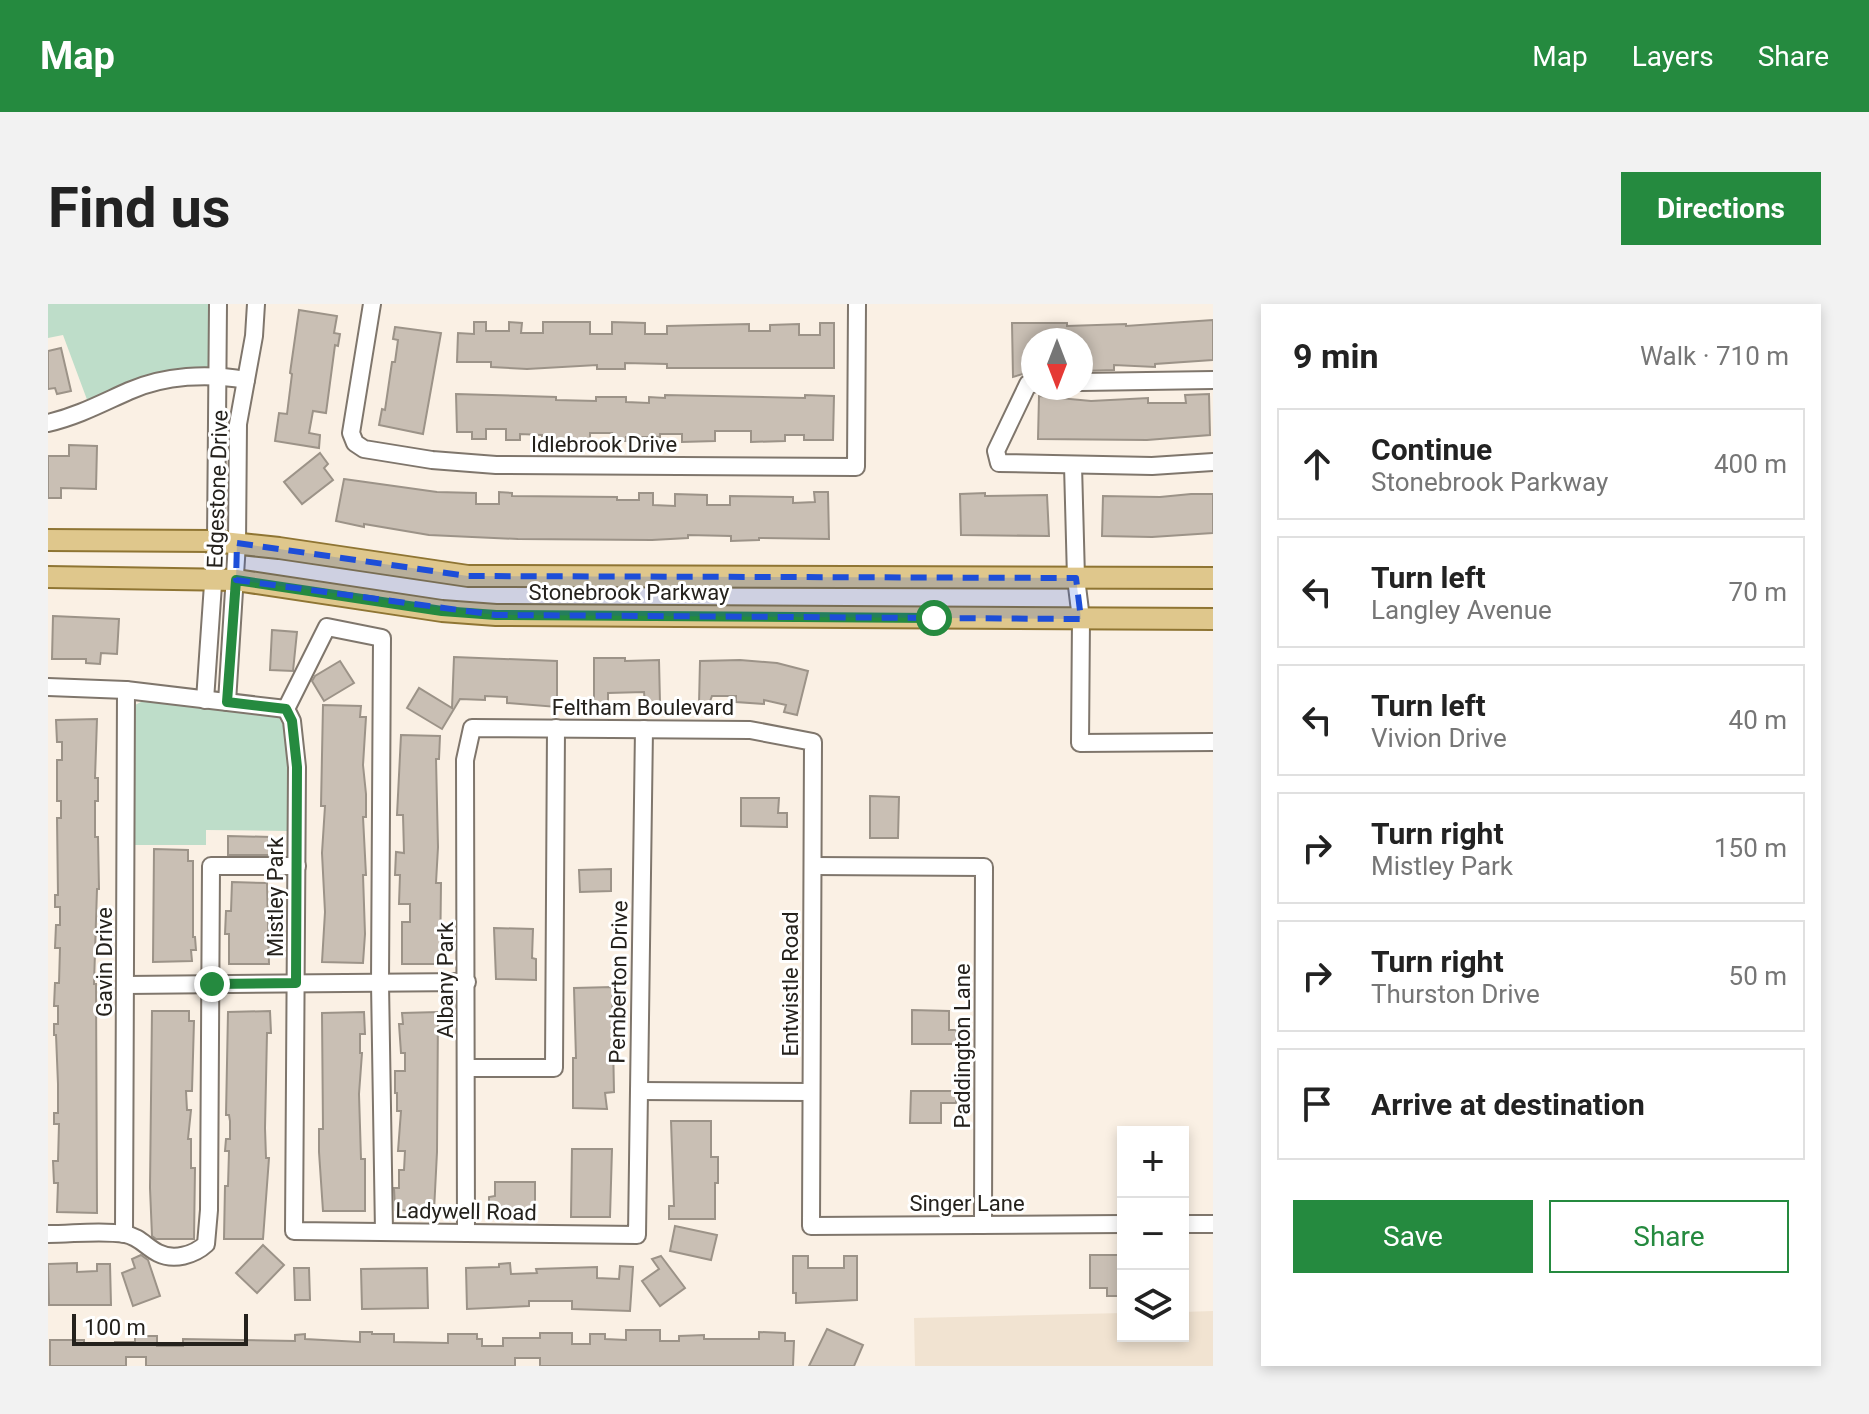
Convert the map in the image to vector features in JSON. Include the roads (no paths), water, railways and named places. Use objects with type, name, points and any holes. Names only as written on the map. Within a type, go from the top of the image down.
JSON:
[{"type":"main road","name":"Stonebrook Parkway","points":[[48,540],[227,542],[468,576],[1213,578]]},
{"type":"main road","name":"Stonebrook Parkway","points":[[48,577],[236,580],[442,611],[496,615],[1213,619]]},
{"type":"street","name":"Edgestone Drive","points":[[218,304],[218,377],[227,542],[236,580],[227,702]]},
{"type":"street","name":"Edgestone Drive","points":[[205,700],[215,579],[227,542],[238,424],[254,336],[256,304]]},
{"type":"street","name":"Idlebrook Drive","points":[[372,304],[351,433],[355,443],[364,449],[416,458],[496,465],[856,467],[857,304]]},
{"type":"street","points":[[48,423],[81,414],[152,383],[180,377],[246,380]]},
{"type":"street","points":[[1093,382],[1213,380]]},
{"type":"street","points":[[1021,396],[996,451],[999,463],[1163,465],[1213,462]]},
{"type":"street","points":[[1073,465],[1076,578],[1081,619],[1080,743],[1213,742]]},
{"type":"street","points":[[48,687],[126,690],[286,709],[327,627],[382,638],[380,983],[384,1232]]},
{"type":"street","name":"Gavin Drive","points":[[124,1234],[126,690]]},
{"type":"street","name":"Mistley Park","points":[[286,709],[292,721],[297,767],[294,1231]]},
{"type":"street","name":"Feltham Boulevard","points":[[472,728],[750,730],[813,742]]},
{"type":"street","name":"Albany Park","points":[[466,1233],[465,760],[472,728]]},
{"type":"street","points":[[467,1068],[554,1068],[556,728]]},
{"type":"street","name":"Pemberton Drive","points":[[637,1235],[644,729]]},
{"type":"street","name":"Entwistle Road","points":[[811,1226],[813,742]]},
{"type":"street","points":[[48,1234],[124,1234],[168,1256],[197,1252],[206,1244],[209,1233],[211,866],[297,866]]},
{"type":"street","name":"Paddington Lane","points":[[813,866],[984,867],[983,1225]]},
{"type":"street","points":[[126,985],[467,982]]},
{"type":"street","points":[[639,1091],[811,1092]]},
{"type":"street","name":"Singer Lane","points":[[811,1226],[1117,1224]]},
{"type":"street","points":[[1189,1224],[1213,1224]]},
{"type":"street","name":"Ladywell Road","points":[[294,1231],[637,1235]]}]
